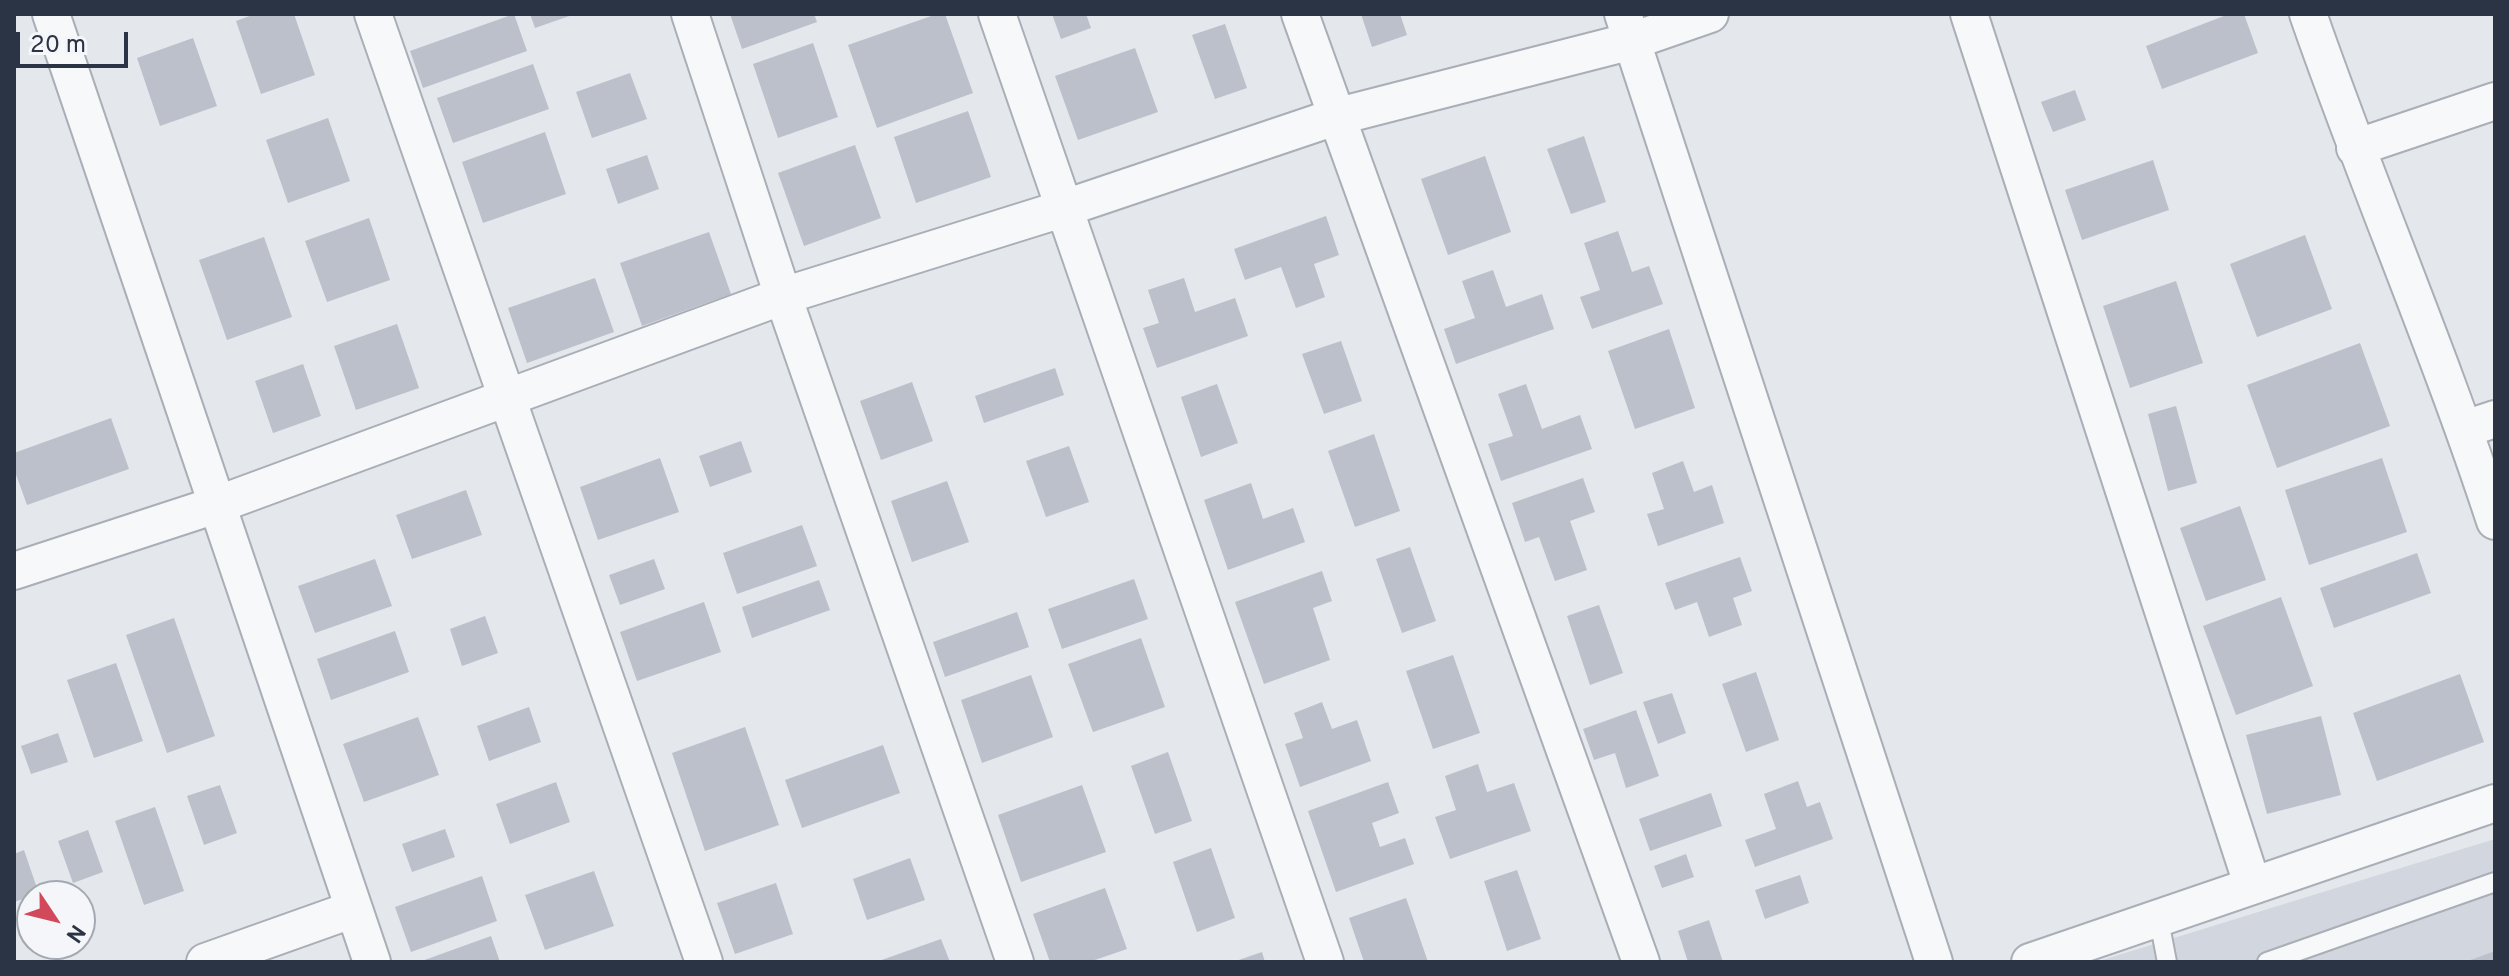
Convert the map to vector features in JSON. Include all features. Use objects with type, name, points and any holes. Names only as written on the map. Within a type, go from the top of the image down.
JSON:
[{"type":"street","points":[[51,14],[372,962]]},
{"type":"street","points":[[373,14],[704,962]]},
{"type":"street","points":[[690,14],[783,296],[1015,962]]},
{"type":"street","points":[[997,14],[1325,962]]},
{"type":"street","points":[[1300,14],[1641,962]]},
{"type":"street","points":[[14,571],[219,504],[506,401],[783,296],[1062,209],[1335,117],[1627,28],[1710,14]]},
{"type":"street","points":[[1969,14],[2252,884]]},
{"type":"street","points":[[2308,14],[2355,148],[2480,424],[2495,521]]},
{"type":"street","points":[[1627,28],[1934,962]]},
{"type":"street","points":[[2355,148],[2495,101]]},
{"type":"street","points":[[2030,962],[2158,915],[2495,803]]},
{"type":"street","points":[[205,962],[354,909]]},
{"type":"lane","points":[[2267,962],[2495,882]]},
{"type":"lane","points":[[2158,915],[2167,962]]},
{"type":"shaded area","points":[[2495,839],[2495,962],[2096,962]]},
{"type":"building","points":[[255,14],[294,14],[315,75],[261,94],[236,21]]},
{"type":"building","points":[[514,14],[527,51],[423,88],[410,51]]},
{"type":"building","points":[[530,14],[575,14],[535,28]]},
{"type":"building","points":[[730,14],[814,14],[817,22],[742,49]]},
{"type":"building","points":[[937,14],[945,14],[973,93],[877,128],[848,45]]},
{"type":"building","points":[[1052,14],[1086,14],[1091,28],[1061,39]]},
{"type":"building","points":[[1361,14],[1400,14],[1407,35],[1372,47]]},
{"type":"building","points":[[2229,14],[2244,14],[2258,53],[2162,89],[2146,46]]},
{"type":"building","points":[[1225,24],[1247,88],[1215,99],[1192,35]]},
{"type":"building","points":[[193,38],[217,106],[160,126],[137,58]]},
{"type":"building","points":[[813,43],[838,117],[778,138],[753,64]]},
{"type":"building","points":[[1135,48],[1158,112],[1078,140],[1055,76]]},
{"type":"building","points":[[533,64],[549,109],[453,143],[437,98]]},
{"type":"building","points":[[630,73],[647,119],[592,138],[576,92]]},
{"type":"building","points":[[2075,90],[2086,120],[2053,132],[2041,102]]},
{"type":"building","points":[[968,111],[991,177],[916,203],[894,137]]},
{"type":"building","points":[[328,118],[350,181],[288,203],[266,140]]},
{"type":"building","points":[[545,132],[566,194],[483,223],[462,162]]},
{"type":"building","points":[[1584,136],[1606,202],[1571,214],[1547,149]]},
{"type":"building","points":[[855,145],[881,218],[804,246],[778,173]]},
{"type":"building","points":[[647,155],[659,189],[618,204],[606,169]]},
{"type":"building","points":[[1485,156],[1511,232],[1448,255],[1421,179]]},
{"type":"building","points":[[2153,160],[2169,210],[2082,240],[2065,190]]},
{"type":"building","points":[[1326,216],[1339,255],[1314,264],[1325,297],[1296,308],[1281,267],[1245,280],[1234,249]]},
{"type":"building","points":[[369,218],[390,280],[327,302],[305,241]]},
{"type":"building","points":[[1618,231],[1632,272],[1649,266],[1663,304],[1592,329],[1580,297],[1600,290],[1584,243]]},
{"type":"building","points":[[709,232],[731,294],[642,326],[620,263]]},
{"type":"building","points":[[2305,235],[2332,309],[2257,337],[2230,264]]},
{"type":"building","points":[[264,237],[292,317],[227,340],[199,260]]},
{"type":"building","points":[[1493,270],[1506,307],[1542,294],[1554,329],[1456,364],[1444,329],[1475,318],[1462,281]]},
{"type":"building","points":[[595,278],[614,332],[527,363],[508,308]]},
{"type":"building","points":[[1184,278],[1195,312],[1235,298],[1248,336],[1157,368],[1143,328],[1159,323],[1148,290]]},
{"type":"building","points":[[2176,281],[2203,363],[2130,388],[2103,306]]},
{"type":"building","points":[[397,324],[419,388],[356,410],[334,346]]},
{"type":"building","points":[[1669,329],[1695,408],[1635,429],[1608,351]]},
{"type":"building","points":[[1341,341],[1362,401],[1324,414],[1302,354]]},
{"type":"building","points":[[2360,343],[2390,426],[2277,468],[2247,385]]},
{"type":"building","points":[[303,364],[321,416],[273,433],[255,381]]},
{"type":"building","points":[[1055,368],[1064,395],[984,423],[975,396]]},
{"type":"building","points":[[912,382],[933,441],[881,460],[860,401]]},
{"type":"building","points":[[1217,384],[1238,443],[1201,457],[1181,397]]},
{"type":"building","points":[[1526,384],[1542,429],[1580,415],[1592,449],[1501,481],[1488,444],[1513,436],[1498,394]]},
{"type":"building","points":[[2176,406],[2197,483],[2168,491],[2148,414]]},
{"type":"building","points":[[111,418],[129,469],[27,505],[14,469],[14,453]]},
{"type":"building","points":[[1374,434],[1400,511],[1355,527],[1328,451]]},
{"type":"building","points":[[741,441],[752,472],[710,487],[699,456]]},
{"type":"building","points":[[1069,446],[1089,502],[1046,517],[1026,461]]},
{"type":"building","points":[[660,458],[679,512],[598,540],[580,487]]},
{"type":"building","points":[[2382,458],[2407,532],[2309,565],[2285,490]]},
{"type":"building","points":[[1683,461],[1694,492],[1712,485],[1724,523],[1658,546],[1647,514],[1664,509],[1652,473]]},
{"type":"building","points":[[1583,478],[1595,512],[1570,521],[1587,570],[1555,581],[1539,537],[1525,542],[1512,503]]},
{"type":"building","points":[[947,481],[969,542],[912,562],[891,501]]},
{"type":"building","points":[[1251,483],[1263,519],[1293,508],[1305,542],[1228,570],[1204,500]]},
{"type":"building","points":[[466,490],[482,535],[412,559],[396,515]]},
{"type":"building","points":[[2240,506],[2266,580],[2206,601],[2180,528]]},
{"type":"building","points":[[802,525],[817,566],[737,594],[723,553]]},
{"type":"building","points":[[1410,547],[1436,621],[1402,633],[1376,559]]},
{"type":"building","points":[[2417,553],[2431,593],[2334,628],[2320,588]]},
{"type":"building","points":[[1740,557],[1752,591],[1733,598],[1742,625],[1709,637],[1697,602],[1675,610],[1665,583]]},
{"type":"building","points":[[375,559],[392,606],[315,633],[298,586]]},
{"type":"building","points":[[654,559],[665,589],[620,605],[609,575]]},
{"type":"building","points":[[1322,571],[1332,601],[1313,608],[1330,660],[1264,684],[1235,602]]},
{"type":"building","points":[[1134,579],[1148,619],[1062,649],[1048,609]]},
{"type":"building","points":[[819,580],[830,610],[752,638],[742,607]]},
{"type":"building","points":[[2281,597],[2313,686],[2236,715],[2203,626]]},
{"type":"building","points":[[704,602],[721,652],[637,681],[620,632]]},
{"type":"building","points":[[1599,605],[1623,673],[1590,685],[1567,616]]},
{"type":"building","points":[[1017,612],[1029,647],[945,677],[933,642]]},
{"type":"building","points":[[485,616],[498,653],[462,666],[450,629]]},
{"type":"building","points":[[174,618],[215,736],[167,753],[126,635]]},
{"type":"building","points":[[395,631],[409,672],[331,700],[317,659]]},
{"type":"building","points":[[1141,638],[1165,707],[1093,732],[1068,664]]},
{"type":"building","points":[[1453,655],[1480,733],[1433,749],[1406,671]]},
{"type":"building","points":[[116,663],[143,741],[94,758],[67,680]]},
{"type":"building","points":[[1756,672],[1779,740],[1746,752],[1722,684]]},
{"type":"building","points":[[2460,674],[2484,742],[2377,781],[2353,713]]},
{"type":"building","points":[[1031,675],[1053,737],[982,763],[961,700]]},
{"type":"building","points":[[1672,693],[1686,733],[1658,744],[1643,702]]},
{"type":"building","points":[[1322,702],[1332,729],[1357,720],[1371,761],[1300,787],[1285,744],[1303,738],[1294,713]]},
{"type":"building","points":[[529,707],[541,742],[489,761],[477,726]]},
{"type":"building","points":[[1636,710],[1659,776],[1626,788],[1615,753],[1594,760],[1583,729]]},
{"type":"building","points":[[2321,716],[2341,795],[2267,814],[2246,735]]},
{"type":"building","points":[[418,717],[439,775],[364,802],[343,744]]},
{"type":"building","points":[[745,727],[779,825],[705,851],[672,753]]},
{"type":"building","points":[[58,733],[68,762],[31,774],[21,746]]},
{"type":"building","points":[[883,745],[900,793],[802,828],[785,780]]},
{"type":"building","points":[[1168,752],[1192,821],[1155,834],[1131,766]]},
{"type":"building","points":[[1478,764],[1487,792],[1514,783],[1531,831],[1450,859],[1435,817],[1456,810],[1445,776]]},
{"type":"building","points":[[1798,781],[1807,807],[1820,802],[1833,839],[1755,867],[1745,840],[1776,829],[1764,794]]},
{"type":"building","points":[[556,782],[570,822],[510,844],[496,804]]},
{"type":"building","points":[[1388,782],[1399,813],[1372,823],[1380,847],[1405,838],[1414,864],[1336,892],[1308,811]]},
{"type":"building","points":[[220,785],[237,833],[204,845],[187,796]]},
{"type":"building","points":[[1082,785],[1106,852],[1021,882],[998,815]]},
{"type":"building","points":[[1711,793],[1722,826],[1650,851],[1639,819]]},
{"type":"building","points":[[155,807],[184,891],[144,905],[115,821]]},
{"type":"building","points":[[445,829],[455,857],[412,872],[402,844]]},
{"type":"building","points":[[88,830],[103,872],[72,880],[58,841]]},
{"type":"building","points":[[1211,848],[1235,918],[1197,932],[1173,862]]},
{"type":"building","points":[[24,850],[34,880],[16,880],[14,902],[14,854]]},
{"type":"building","points":[[1686,854],[1694,877],[1662,888],[1654,866]]},
{"type":"building","points":[[910,858],[925,900],[867,920],[853,879]]},
{"type":"building","points":[[1517,870],[1541,939],[1507,951],[1484,881]]},
{"type":"building","points":[[594,871],[614,926],[545,950],[525,895]]},
{"type":"building","points":[[1800,875],[1809,903],[1765,919],[1755,890]]},
{"type":"building","points":[[482,876],[497,921],[411,952],[395,907]]},
{"type":"building","points":[[776,883],[793,934],[735,954],[717,903]]},
{"type":"building","points":[[1105,888],[1127,949],[1089,962],[1050,962],[1033,914]]},
{"type":"building","points":[[1406,898],[1428,962],[1364,962],[1349,918]]},
{"type":"building","points":[[1709,920],[1723,962],[1688,962],[1678,931]]},
{"type":"building","points":[[491,936],[500,962],[419,962]]},
{"type":"building","points":[[941,939],[950,962],[876,962]]},
{"type":"building","points":[[2495,951],[2495,962],[2465,962]]},
{"type":"building","points":[[1262,952],[1265,962],[1233,962]]}]
